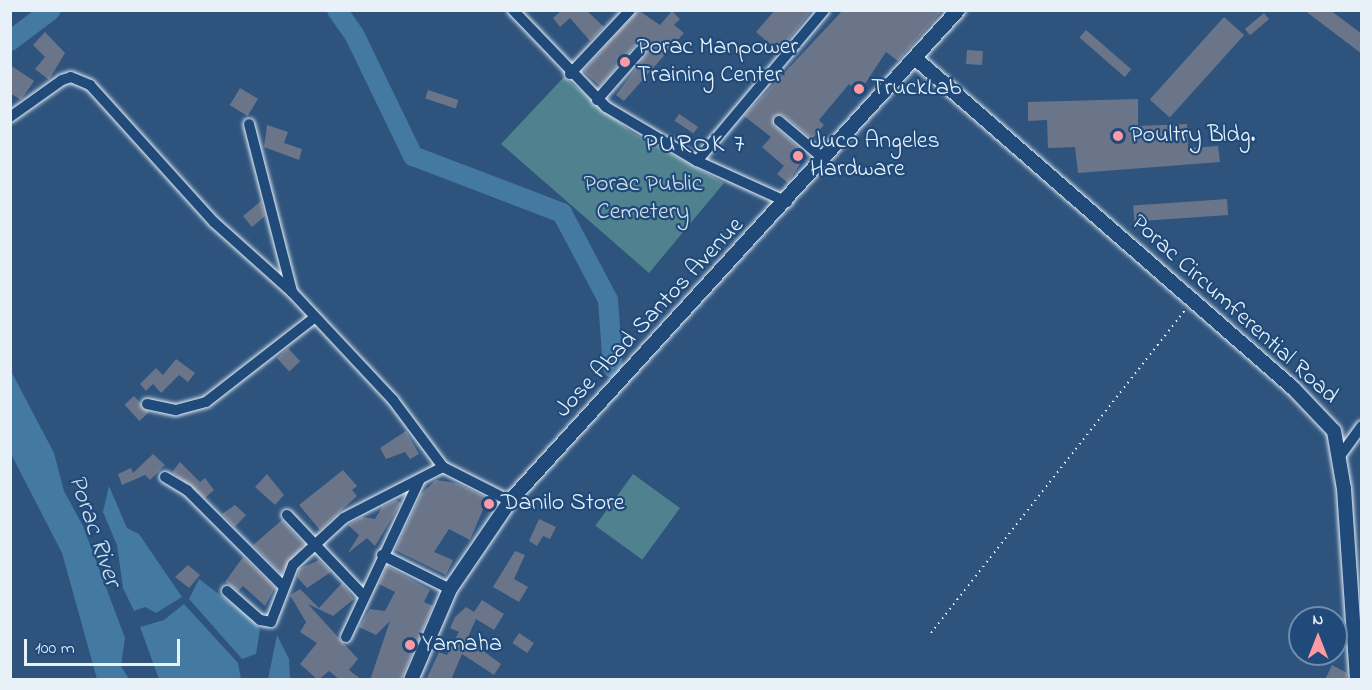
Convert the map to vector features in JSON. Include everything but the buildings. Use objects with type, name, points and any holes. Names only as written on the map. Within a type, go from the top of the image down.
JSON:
[{"type":"main road","name":"Jose Abad Santos Avenue","points":[[411,680],[450,589],[510,501],[788,202],[958,10]]},
{"type":"main road","name":"Porac Circumferential Road","points":[[915,59],[1323,416],[1334,431],[1340,456],[1357,680]]},
{"type":"street","points":[[513,10],[570,74],[597,100],[698,160],[788,202]]},
{"type":"street","points":[[570,74],[630,10]]},
{"type":"street","points":[[698,160],[824,10]]},
{"type":"street","points":[[597,100],[640,51]]},
{"type":"street","points":[[10,117],[62,80],[71,77],[90,85],[214,222],[292,292],[393,400],[443,467],[510,501]]},
{"type":"street","points":[[778,121],[824,159]]},
{"type":"street","points":[[249,124],[292,292]]},
{"type":"street","points":[[147,404],[176,410],[206,402],[314,318]]},
{"type":"street","points":[[1340,456],[1362,426]]},
{"type":"street","points":[[227,591],[268,623],[294,565],[344,518],[443,467]]},
{"type":"street","points":[[165,477],[187,490],[284,587]]},
{"type":"street","points":[[346,637],[382,555],[420,479]]},
{"type":"street","points":[[337,508],[344,518]]},
{"type":"street","points":[[287,515],[364,596]]},
{"type":"street","points":[[382,555],[450,589]]},
{"type":"path","points":[[931,633],[1192,302]]},
{"type":"green space","name":"Porac Public Cemetery","points":[[564,77],[631,132],[724,183],[649,273],[501,144]]},
{"type":"green space","points":[[633,474],[680,508],[642,560],[595,526]]},
{"type":"water","points":[[11,371],[54,453],[64,491],[83,526],[125,638],[121,666],[129,679],[97,679],[62,553],[11,454]]},
{"type":"water","points":[[109,486],[127,528],[139,534],[182,597],[156,613],[145,607],[134,611],[123,588],[117,545],[103,512]]},
{"type":"water","points":[[199,579],[253,620],[260,630],[256,654],[242,659],[189,599]]},
{"type":"water","points":[[184,604],[238,663],[241,679],[159,679],[140,627],[164,620]]},
{"type":"water","points":[[277,635],[289,659],[290,679],[268,679]]},
{"type":"waterway","points":[[10,41],[51,10]]},
{"type":"waterway","points":[[337,10],[354,34],[413,156],[562,213],[608,300],[613,368]]},
{"type":"place","name":"Porac Manpower Training Center","points":[[625,62]]},
{"type":"place","name":"TruckLab","points":[[859,89]]},
{"type":"place","name":"Poultry Bldg.","points":[[1118,136]]},
{"type":"place","name":"Juco Angeles Hardware","points":[[798,156]]},
{"type":"place","name":"Danilo Store","points":[[489,504]]},
{"type":"place","name":"Yamaha","points":[[410,645]]},
{"type":"district","name":"PUROK 7","points":[[695,146]]},
{"type":"water label","name":"Porac River","points":[[93,531]]}]
